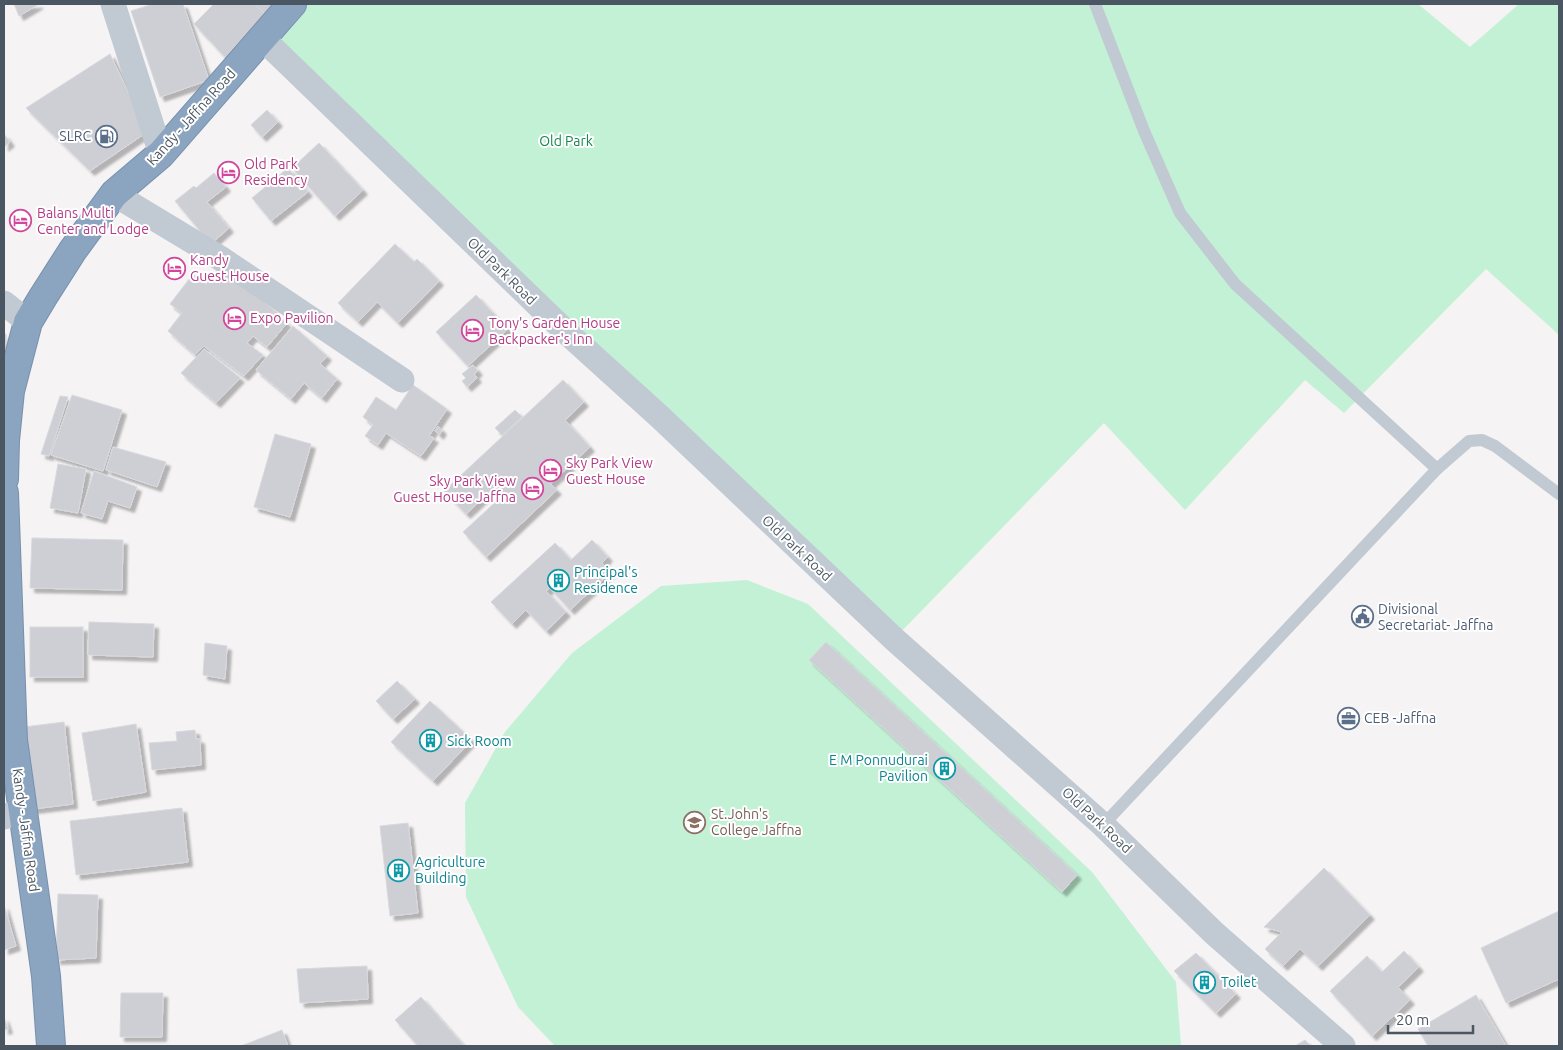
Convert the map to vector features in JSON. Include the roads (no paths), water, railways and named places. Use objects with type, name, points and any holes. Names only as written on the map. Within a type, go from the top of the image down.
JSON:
[{"type":"highway","name":"Kandy - Jaffna Road","points":[[4,479],[5,440],[10,391],[28,322],[73,250],[114,194],[161,154],[292,4]]},
{"type":"highway","name":"Kandy - Jaffna Road","points":[[4,493],[13,740],[13,813],[46,976],[51,1046]]},
{"type":"street","points":[[113,4],[161,154]]},
{"type":"street","name":"Old Park Road","points":[[262,38],[564,330],[660,417],[894,640],[1103,824],[1214,933],[1344,1046]]},
{"type":"street","points":[[114,194],[220,258],[402,380]]},
{"type":"street","points":[[4,303],[28,322]]},
{"type":"lane","points":[[1095,4],[1144,131],[1180,213],[1235,284],[1437,469]]},
{"type":"lane","points":[[1103,824],[1437,469],[1469,441],[1482,440],[1495,446],[1559,494]]},
{"type":"place","name":"SLRC","points":[[107,136]]},
{"type":"place","name":"Old Park Residency","points":[[228,172]]},
{"type":"place","name":"Balans Multi Center and Lodge","points":[[21,221]]},
{"type":"place","name":"Kandy Guest House","points":[[174,268]]},
{"type":"place","name":"Expo Pavilion","points":[[234,318]]},
{"type":"place","name":"Tony's Garden House Backpacker's Inn","points":[[473,331]]},
{"type":"place","name":"Sky Park View Guest House","points":[[550,471]]},
{"type":"place","name":"Sky Park View Guest House Jaffna","points":[[532,489]]},
{"type":"place","name":"Principal's Residence","points":[[558,580]]},
{"type":"place","name":"Divisional Secretariat- Jaffna","points":[[1362,617]]},
{"type":"place","name":"CEB -Jaffna","points":[[1348,718]]},
{"type":"place","name":"Sick Room","points":[[431,741]]},
{"type":"place","name":"E M Ponnudurai Pavilion","points":[[944,768]]},
{"type":"place","name":"St.John's College Jaffna","points":[[695,822]]},
{"type":"place","name":"Agriculture Building","points":[[399,870]]},
{"type":"place","name":"Toilet","points":[[1205,982]]},
{"type":"park label","name":"Old Park","points":[[566,141]]}]
